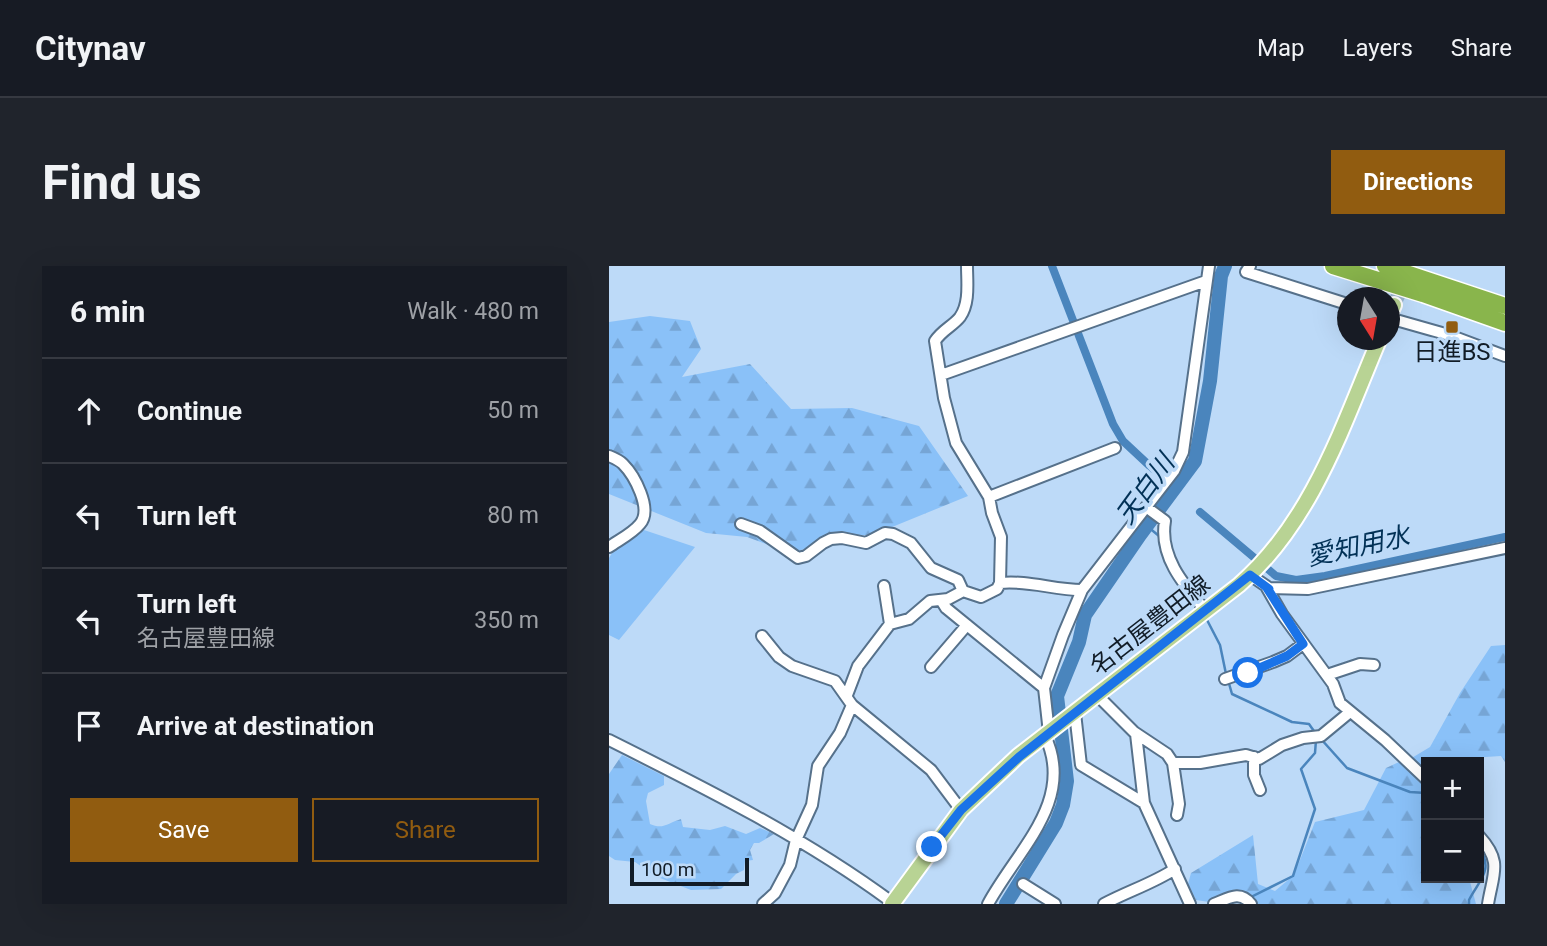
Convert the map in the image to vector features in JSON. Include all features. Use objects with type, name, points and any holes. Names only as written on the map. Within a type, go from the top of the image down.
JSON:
[{"type":"highway","points":[[1333,266],[1505,323]]},
{"type":"highway","points":[[1385,266],[1505,306]]},
{"type":"main road","name":"名古屋豊田線","points":[[893,904],[961,810],[999,774],[1252,574],[1267,557],[1292,525],[1314,489],[1376,350]]},
{"type":"street","points":[[741,524],[759,531],[798,558],[806,556],[831,539],[842,538],[866,543],[885,533],[893,534],[911,543],[932,568],[958,580],[963,591],[981,597],[997,589],[1000,583],[1001,537],[989,497],[956,443],[944,398],[935,341],[941,331],[960,318],[966,304],[967,266]]},
{"type":"street","points":[[988,904],[1043,818],[1052,797],[1055,769],[1044,688],[1082,590],[1174,471],[1183,453],[1209,266]]},
{"type":"street","points":[[1250,266],[1246,272],[1337,301]]},
{"type":"street","points":[[941,376],[1206,281]]},
{"type":"street","points":[[1400,316],[1505,356]]},
{"type":"street","points":[[989,497],[1115,448]]},
{"type":"street","points":[[609,456],[625,466],[634,479],[644,511],[640,525],[609,547]]},
{"type":"street","points":[[1146,508],[1165,521],[1168,556],[1185,587],[1206,611]]},
{"type":"street","points":[[1252,574],[1269,589],[1308,589],[1505,548]]},
{"type":"street","points":[[1000,583],[1019,581],[1061,590],[1082,590]]},
{"type":"street","points":[[884,586],[890,624]]},
{"type":"street","points":[[1269,589],[1267,588],[1282,614],[1327,675],[1340,702],[1421,774]]},
{"type":"street","points":[[764,904],[775,893],[790,865],[796,840],[812,805],[818,766],[840,733],[857,666],[890,624],[909,619],[930,601],[956,597],[963,591]]},
{"type":"street","points":[[941,600],[946,608],[1044,688]]},
{"type":"street","points":[[931,667],[967,625]]},
{"type":"street","points":[[762,636],[786,662],[835,681],[849,700],[931,770],[961,810]]},
{"type":"street","points":[[1224,679],[1273,663],[1303,644]]},
{"type":"street","points":[[1327,675],[1360,664],[1374,664]]},
{"type":"street","points":[[1097,695],[1136,734],[1167,754],[1173,763],[1179,804],[1177,815]]},
{"type":"street","points":[[1173,763],[1200,763],[1247,755],[1258,759],[1282,745],[1318,736],[1350,712]]},
{"type":"street","points":[[1072,715],[1081,765],[1144,803]]},
{"type":"street","points":[[1136,734],[1144,803],[1190,904]]},
{"type":"street","points":[[609,740],[775,826],[829,858],[893,904]]},
{"type":"street","points":[[1254,757],[1254,775],[1260,790]]},
{"type":"street","points":[[1484,842],[1495,860],[1488,904]]},
{"type":"street","points":[[1104,904],[1158,880],[1175,869]]},
{"type":"street","points":[[1023,884],[1055,904]]},
{"type":"street","points":[[1214,904],[1238,895],[1251,904]]},
{"type":"green space","points":[[650,316],[690,321],[701,349],[682,377],[750,364],[791,409],[852,408],[919,426],[968,496],[875,534],[848,537],[790,553],[747,537],[706,533],[609,494],[609,322]]},
{"type":"green space","points":[[629,525],[695,547],[619,640],[609,635],[609,558]]},
{"type":"green space","points":[[1505,645],[1505,762],[1501,756],[1421,757],[1421,769],[1410,759],[1430,747],[1460,693],[1491,646]]},
{"type":"green space","points":[[622,755],[664,776],[664,785],[648,793],[646,801],[650,824],[662,826],[681,819],[683,827],[710,830],[725,826],[746,834],[760,828],[774,834],[754,843],[750,850],[753,860],[745,861],[744,870],[721,889],[691,890],[655,876],[635,862],[615,860],[609,856],[609,774]]},
{"type":"green space","points":[[1399,762],[1421,783],[1421,883],[1470,883],[1476,904],[1255,904],[1239,892],[1209,902],[1196,900],[1188,884],[1191,873],[1253,835],[1258,884],[1275,891],[1294,875],[1315,822],[1364,810],[1386,768]]},
{"type":"waterway","name":"愛知用水","points":[[1052,266],[1113,424],[1123,441],[1153,469]]},
{"type":"waterway","name":"天白川","points":[[1006,904],[1056,823],[1063,805],[1067,781],[1057,696],[1079,642],[1085,615],[1195,461],[1210,381],[1221,276],[1225,266]]},
{"type":"waterway","name":"愛知用水","points":[[1200,512],[1276,576],[1296,580],[1505,537]]},
{"type":"waterway","points":[[1147,526],[1159,536],[1160,545]]},
{"type":"waterway","points":[[1206,618],[1220,645],[1226,674]]},
{"type":"waterway","points":[[1228,680],[1232,694],[1292,722],[1309,724],[1316,734]]},
{"type":"waterway","points":[[1321,739],[1347,768],[1410,792],[1421,793]]},
{"type":"waterway","points":[[1249,898],[1293,876],[1315,809],[1301,769],[1315,753],[1316,740]]},
{"type":"waterway","points":[[1484,858],[1484,874]]},
{"type":"waterway","points":[[1469,904],[1479,883]]},
{"type":"tunnel","points":[[1400,291],[1411,266]]},
{"type":"place","name":"日進BS","points":[[1452,327]]},
{"type":"route","points":[[932,847],[961,810],[989,782],[1250,575],[1269,589],[1267,588],[1303,644],[1287,656],[1248,673]]}]
